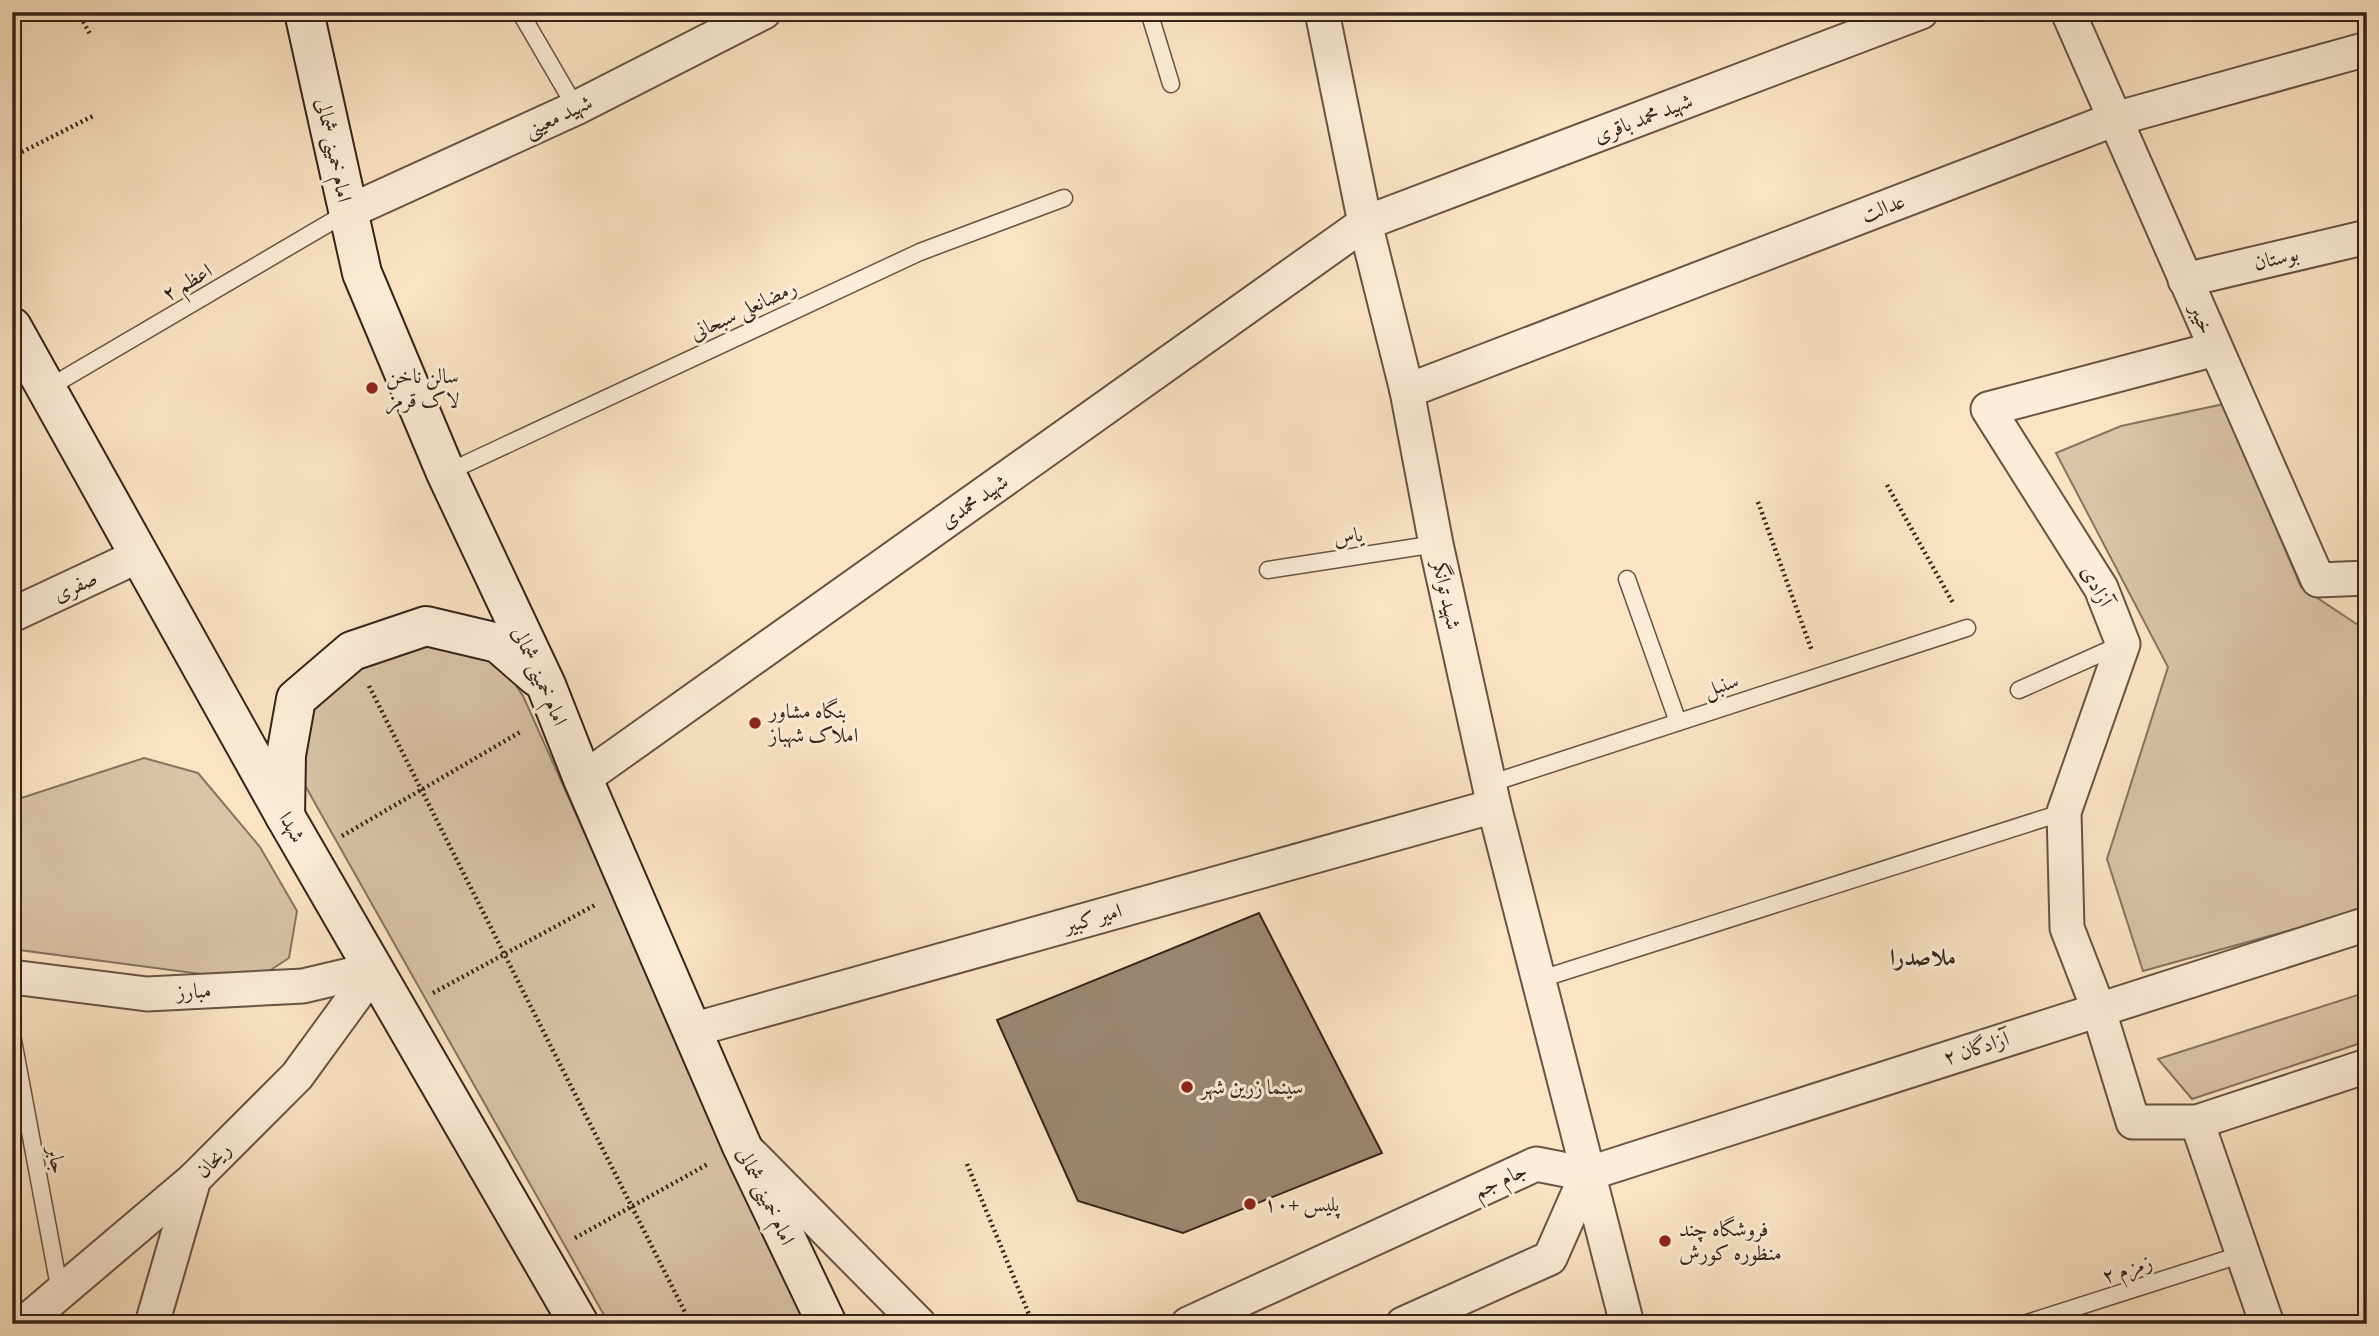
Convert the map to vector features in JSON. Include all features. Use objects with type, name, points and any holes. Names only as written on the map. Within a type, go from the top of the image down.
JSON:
[{"type":"main road","name":"امام خمینی شمالی","points":[[304,12],[362,273],[446,473],[551,698],[583,779],[741,1144],[827,1324]]},
{"type":"main road","name":"شهدا","points":[[15,337],[48,388],[138,556],[285,816],[579,1324]]},
{"type":"main road","points":[[285,816],[286,755],[296,699],[352,650],[426,626],[498,643],[551,698]]},
{"type":"street","name":"شهید معینی","points":[[348,212],[576,108],[765,12]]},
{"type":"street","name":"شهید توانگر","points":[[1322,12],[1365,223],[1407,391],[1436,544],[1491,795],[1541,979],[1587,1174],[1627,1324]]},
{"type":"street","name":"شهید محمد باقری","points":[[1365,223],[1920,12]]},
{"type":"street","name":"خیبر","points":[[2068,12],[2318,580],[2367,578]]},
{"type":"street","name":"عدالت","points":[[1407,391],[2115,119],[2367,49]]},
{"type":"street","name":"شهید محمدی","points":[[583,779],[1365,223]]},
{"type":"street","name":"بوستان","points":[[2185,280],[2367,237]]},
{"type":"street","name":"آزادی","points":[[2123,644],[2101,588],[1988,409],[2215,349]]},
{"type":"street","name":"صفری","points":[[12,615],[138,556]]},
{"type":"street","points":[[2123,644],[2064,812],[2067,928],[2098,1008],[2133,1122],[2197,1122],[2367,1066]]},
{"type":"street","name":"امیر کبیر","points":[[692,1030],[1491,795]]},
{"type":"street","name":"آزادگان ۲","points":[[1587,1174],[2098,1008],[2367,924]]},
{"type":"street","name":"مبارز","points":[[12,977],[147,994],[303,986],[374,970]]},
{"type":"street","name":"ریحان","points":[[23,1324],[194,1179],[297,1076],[374,970]]},
{"type":"street","points":[[2197,1122],[2267,1324]]},
{"type":"street","points":[[741,1144],[919,1324]]},
{"type":"street","name":"جام جم","points":[[1188,1324],[1536,1164],[1587,1174]]},
{"type":"street","points":[[1403,1324],[1550,1258],[1587,1174]]},
{"type":"street","points":[[152,1324],[194,1179]]},
{"type":"lane","points":[[520,12],[576,108]]},
{"type":"lane","points":[[1149,12],[1171,84]]},
{"type":"lane","name":"رمضانعلی سبحانی","points":[[446,473],[920,252],[1064,198]]},
{"type":"lane","name":"اعظم ۲","points":[[48,388],[348,212]]},
{"type":"lane","name":"یاس","points":[[1268,570],[1436,544]]},
{"type":"lane","points":[[1628,579],[1678,722]]},
{"type":"lane","name":"سنبل","points":[[1491,795],[1678,722],[1967,628]]},
{"type":"lane","points":[[2019,690],[2123,644]]},
{"type":"lane","points":[[1541,979],[2064,812]]},
{"type":"lane","name":"جابر","points":[[12,1035],[60,1292]]},
{"type":"lane","name":"زمزم ۲","points":[[2024,1324],[2243,1254]]},
{"type":"path","points":[[78,12],[90,34]]},
{"type":"path","points":[[12,157],[95,114]]},
{"type":"path","points":[[1887,485],[1967,628]]},
{"type":"path","points":[[1758,502],[1821,674]]},
{"type":"path","points":[[352,650],[691,1324]]},
{"type":"path","points":[[308,855],[423,791],[551,698]]},
{"type":"path","points":[[399,1011],[629,886]]},
{"type":"path","points":[[540,1256],[633,1208],[741,1144]]},
{"type":"path","points":[[967,1164],[1033,1324]]},
{"type":"shaded area","points":[[2224,404],[2301,587],[2367,631],[2367,909],[2143,971],[2107,859],[2168,667],[2056,453],[2121,426]]},
{"type":"shaded area","points":[[425,639],[467,646],[504,667],[523,696],[805,1324],[609,1324],[298,773],[308,706],[358,662]]},
{"type":"shaded area","points":[[144,758],[198,773],[260,847],[297,911],[289,958],[254,981],[12,949],[12,801]]},
{"type":"shaded area","points":[[2367,992],[2367,1041],[2192,1099],[2158,1059]]},
{"type":"building","name":"سینما زرین شهر","points":[[1259,913],[1382,1153],[1183,1233],[1078,1201],[997,1020]]},
{"type":"place","name":"سالن ناخن لاک قرمز","points":[[372,388]]},
{"type":"place","name":"بنگاه مشاور املاک شهباز","points":[[755,723]]},
{"type":"place","name":"سینما زرین شهر","points":[[1187,1087]]},
{"type":"place","name":"پلیس +۱۰","points":[[1250,1204]]},
{"type":"place","name":"فروشگاه چند منظوره کورش","points":[[1665,1241]]},
{"type":"district","name":"ملاصدرا","points":[[1923,957]]}]
